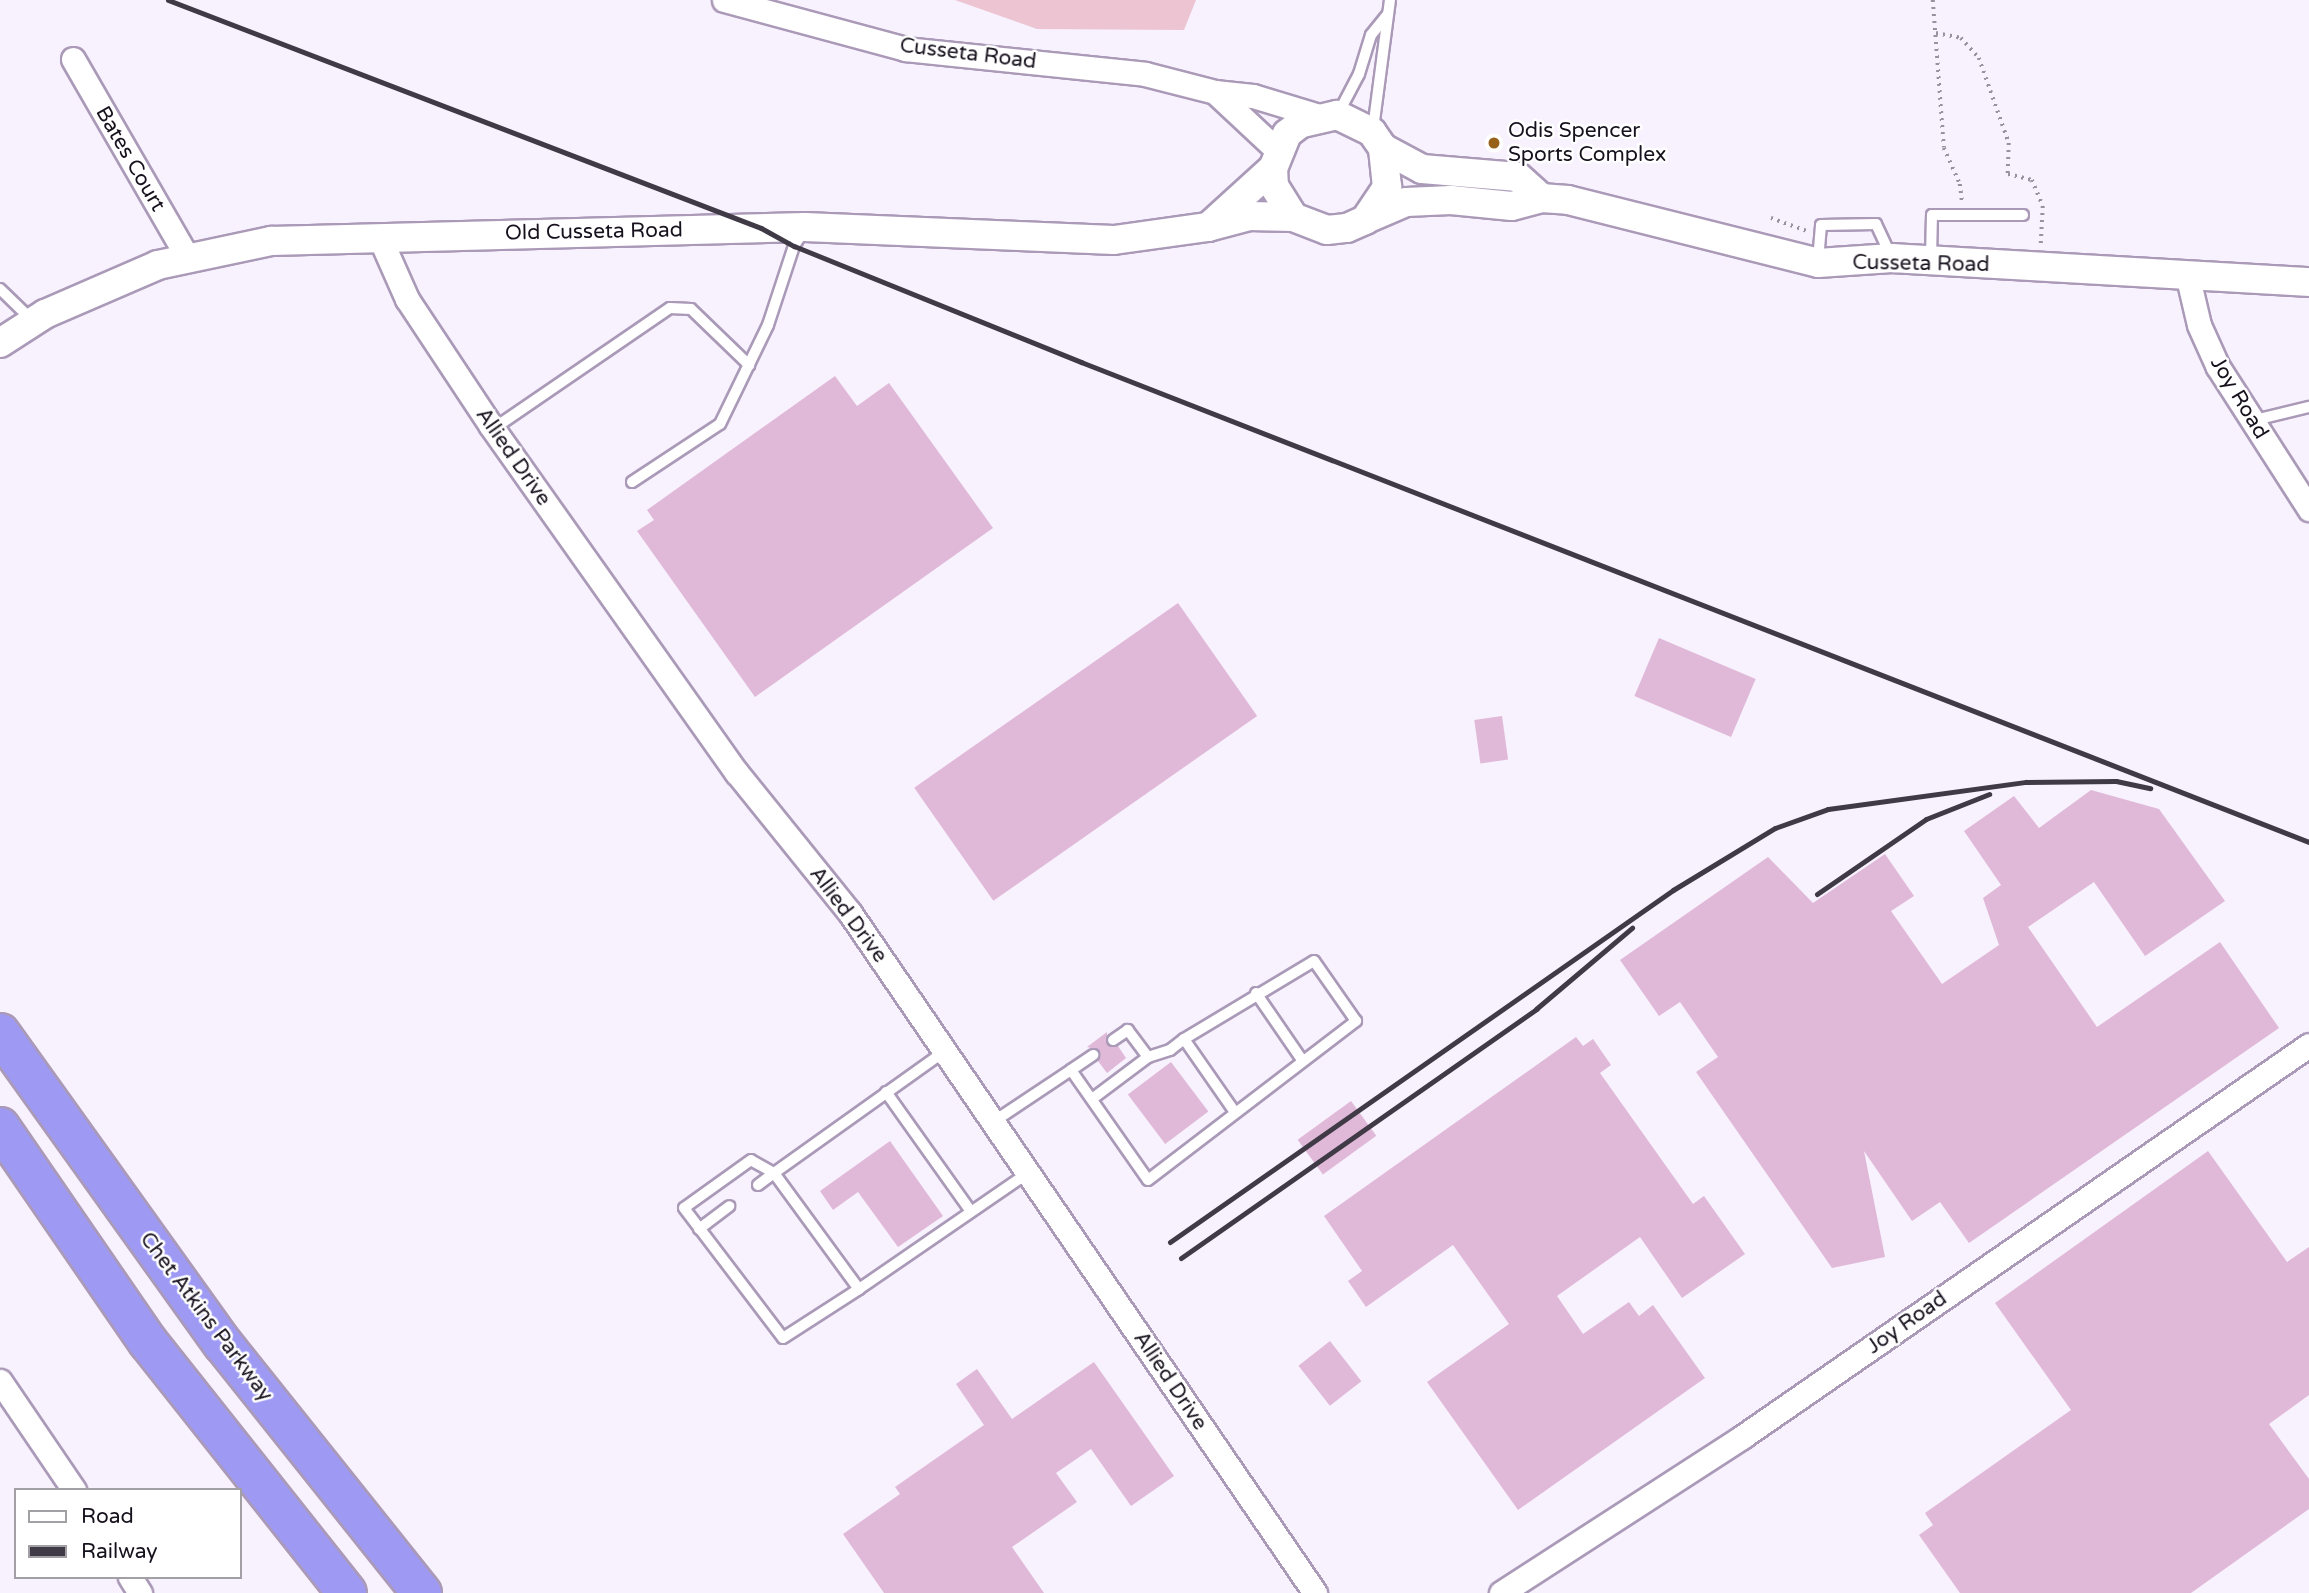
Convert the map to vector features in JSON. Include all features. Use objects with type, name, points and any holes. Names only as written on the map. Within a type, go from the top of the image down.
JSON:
[{"type":"highway","name":"Chet Atkins Parkway","points":[[0,1033],[223,1345],[422,1593]]},
{"type":"highway","points":[[0,1126],[148,1342],[346,1593]]},
{"type":"street","name":"Cusseta Road","points":[[724,0],[905,50],[1145,74],[1215,92],[1253,96],[1328,115],[1378,140],[1422,169],[1518,177],[1541,198]]},
{"type":"street","name":"Bates Court","points":[[73,59],[188,258]]},
{"type":"street","name":"Cusseta Road","points":[[1215,92],[1275,159]]},
{"type":"street","points":[[1208,227],[1275,159],[1301,122],[1328,115]]},
{"type":"street","points":[[1364,220],[1387,187],[1378,140]]},
{"type":"street","points":[[1275,159],[1278,195],[1293,217]]},
{"type":"street","name":"Cusseta Road","points":[[1293,217],[1327,230],[1347,228],[1406,202],[1451,200],[1512,206],[1541,198],[1568,200],[1818,263],[1892,258],[2188,278],[2309,282]]},
{"type":"street","name":"Old Cusseta Road","points":[[0,343],[34,321],[158,265],[271,241],[805,227],[1114,240],[1208,227],[1249,216],[1293,217]]},
{"type":"street","name":"Allied Drive","points":[[380,238],[407,299],[493,429],[737,773],[850,914],[1315,1593]]},
{"type":"street","name":"Joy Road","points":[[2188,278],[2199,325],[2251,421],[2309,509]]},
{"type":"street","name":"Joy Road","points":[[1501,1593],[1742,1437],[2309,1045]]},
{"type":"street","points":[[0,1381],[73,1488]]},
{"type":"lane","points":[[1378,140],[1390,0]]},
{"type":"lane","points":[[1328,115],[1359,74],[1371,35],[1388,14]]},
{"type":"lane","points":[[1931,261],[1932,215],[2023,215]]},
{"type":"lane","points":[[1818,263],[1818,235],[1821,225],[1876,224],[1892,258]]},
{"type":"lane","points":[[632,482],[720,424],[768,325],[794,246],[805,227]]},
{"type":"lane","points":[[0,289],[34,321]]},
{"type":"lane","points":[[493,429],[670,308],[691,309],[749,365]]},
{"type":"lane","points":[[2251,421],[2309,407]]},
{"type":"lane","points":[[1071,1070],[1091,1099],[1148,1180],[1234,1111],[1356,1021],[1314,961],[1256,993],[1170,1050],[1148,1057],[1091,1099]]},
{"type":"lane","points":[[1256,993],[1302,1060]]},
{"type":"lane","points":[[1113,1040],[1128,1030],[1148,1057]]},
{"type":"lane","points":[[1184,1039],[1234,1111]]},
{"type":"lane","points":[[758,1185],[944,1051]]},
{"type":"lane","points":[[993,1122],[1093,1055]]},
{"type":"lane","points":[[886,1092],[970,1210]]},
{"type":"lane","points":[[859,1289],[774,1173],[751,1160],[684,1208],[783,1338],[859,1289],[970,1210],[1028,1173]]},
{"type":"lane","points":[[699,1228],[729,1206]]},
{"type":"path","points":[[1933,0],[1944,148],[1960,184],[1963,213]]},
{"type":"path","points":[[1936,33],[1961,38],[1979,58],[2009,143],[2008,174],[2032,180],[2043,206],[2040,256]]},
{"type":"path","points":[[1771,218],[1818,235]]},
{"type":"shaded area","points":[[955,0],[1196,0],[1184,30],[1037,29]]},
{"type":"building","points":[[835,376],[857,406],[889,383],[993,528],[755,697],[637,531],[654,520],[647,510]]},
{"type":"building","points":[[1178,603],[1257,716],[993,901],[914,788]]},
{"type":"building","points":[[1659,638],[1756,679],[1731,737],[1634,696]]},
{"type":"building","points":[[1502,716],[1508,760],[1480,763],[1474,720]]},
{"type":"building","points":[[2091,790],[2159,809],[2225,901],[2145,956],[2094,882],[2028,927],[2097,1027],[2220,942],[2279,1028],[1969,1243],[1940,1202],[1912,1221],[1864,1151],[1885,1257],[1832,1268],[1696,1072],[1718,1057],[1680,1002],[1659,1016],[1620,960],[1768,857],[1813,903],[1885,854],[1914,896],[1891,911],[1942,984],[1999,945],[1983,898],[2001,885],[1964,831],[2014,796],[2039,828]]},
{"type":"building","points":[[1107,1032],[1107,1045],[1118,1046],[1126,1058],[1107,1073],[1098,1061],[1099,1050],[1087,1047]]},
{"type":"building","points":[[1576,1037],[1583,1046],[1593,1039],[1611,1065],[1600,1073],[1693,1204],[1704,1196],[1745,1254],[1682,1298],[1640,1237],[1557,1296],[1583,1334],[1629,1302],[1639,1316],[1653,1305],[1705,1378],[1518,1510],[1427,1382],[1509,1324],[1453,1245],[1366,1307],[1348,1281],[1362,1271],[1324,1216]]},
{"type":"building","points":[[1171,1062],[1208,1112],[1165,1144],[1128,1094]]},
{"type":"building","points":[[1351,1101],[1376,1136],[1323,1175],[1298,1140]]},
{"type":"building","points":[[890,1141],[943,1216],[898,1247],[858,1192],[833,1210],[820,1191]]},
{"type":"building","points":[[2208,1151],[2287,1262],[2309,1247],[2309,1395],[2269,1424],[2309,1479],[2309,1509],[2191,1593],[1960,1593],[1919,1535],[1933,1525],[1925,1513],[2071,1410],[1995,1303]]},
{"type":"building","points":[[1330,1341],[1361,1381],[1330,1406],[1298,1366]]},
{"type":"building","points":[[1094,1362],[1174,1476],[1131,1506],[1091,1449],[1056,1473],[1077,1502],[1012,1547],[1044,1593],[884,1593],[843,1534],[900,1494],[895,1487],[984,1425],[956,1384],[977,1369],[1012,1419]]},
{"type":"railway","points":[[168,0],[761,228],[794,246],[1081,362],[2309,842]]},
{"type":"railway","points":[[1170,1242],[1673,890],[1775,828],[1828,809],[2026,782],[2116,781],[2150,788]]},
{"type":"railway","points":[[1817,894],[1926,819],[1989,794]]},
{"type":"railway","points":[[1181,1258],[1536,1009],[1632,928]]},
{"type":"place","name":"Odis Spencer Sports Complex","points":[[1494,143]]}]
